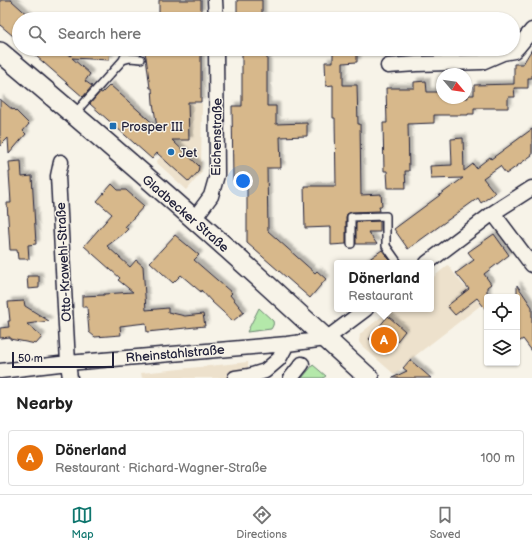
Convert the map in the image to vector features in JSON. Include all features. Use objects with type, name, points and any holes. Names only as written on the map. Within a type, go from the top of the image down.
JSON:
[{"type":"main road","name":"Gladbecker Straße","points":[[0,52],[74,114],[194,219],[369,378]]},
{"type":"street","points":[[215,0],[216,12]]},
{"type":"street","points":[[520,45],[532,30]]},
{"type":"street","name":"Eichenstraße","points":[[194,219],[211,196],[217,175],[216,56]]},
{"type":"street","points":[[388,66],[482,62],[495,56]]},
{"type":"street","name":"Otto-Krawehl-Straße","points":[[61,162],[58,176],[70,378]]},
{"type":"street","points":[[431,260],[493,213],[532,188]]},
{"type":"street","points":[[493,213],[532,265]]},
{"type":"street","points":[[326,339],[362,312]]},
{"type":"street","name":"Rheinstahlstraße","points":[[0,371],[68,363],[287,344],[326,339]]},
{"type":"street","points":[[237,377],[265,372],[279,359],[287,344]]},
{"type":"street","points":[[291,378],[302,364]]},
{"type":"lane","points":[[74,114],[123,60],[125,56]]},
{"type":"lane","points":[[123,60],[130,58],[141,59]]},
{"type":"lane","points":[[351,244],[351,217],[386,216],[386,246],[396,260]]},
{"type":"shaded area","points":[[173,103],[202,103],[202,172],[187,190],[156,162],[173,143]]},
{"type":"shaded area","points":[[448,265],[481,305],[411,359],[395,375],[362,346],[359,342],[360,334],[387,312],[434,312],[434,277]]},
{"type":"shaded area","points":[[248,362],[249,378],[142,378],[141,373]]},
{"type":"green space","points":[[259,308],[273,321],[271,329],[247,332]]},
{"type":"green space","points":[[313,365],[326,376],[323,378],[302,378]]},
{"type":"building","points":[[0,0],[11,0],[24,12],[12,12],[12,35],[0,25]]},
{"type":"building","points":[[159,0],[201,0],[201,12],[159,12]]},
{"type":"building","points":[[237,0],[262,0],[262,12],[237,12]]},
{"type":"building","points":[[532,49],[532,78],[528,78],[528,88],[514,88],[515,97],[508,97],[508,108],[474,108],[474,114],[434,115],[434,123],[408,124],[409,171],[405,171],[406,188],[388,188],[387,171],[384,171],[383,123],[387,123],[386,88],[414,88],[414,82],[426,81],[427,92],[436,92],[436,104],[472,104],[474,85],[514,84],[514,64],[523,64]]},
{"type":"building","points":[[36,56],[109,56],[109,60],[72,58],[90,74],[85,81],[92,86],[83,97]]},
{"type":"building","points":[[201,56],[201,102],[188,102],[189,140],[172,140],[199,166],[198,172],[189,182],[157,153],[152,159],[90,104],[100,92],[102,93],[110,85],[157,127],[146,57]]},
{"type":"building","points":[[242,56],[267,56],[267,106],[276,106],[276,124],[307,123],[307,136],[280,137],[281,168],[267,168],[268,231],[315,273],[317,271],[326,279],[310,298],[247,243],[247,181],[233,181],[232,106],[242,106]]},
{"type":"building","points":[[333,56],[357,56],[357,62],[343,63],[343,85],[357,85],[358,124],[360,124],[361,195],[381,194],[382,206],[379,206],[380,211],[351,212],[347,214],[346,244],[331,245],[331,227],[305,228],[304,186],[336,186],[333,85],[326,86],[325,62],[333,62]]},
{"type":"building","points":[[0,99],[13,110],[14,109],[29,124],[23,131],[26,134],[9,154],[8,138],[0,146]]},
{"type":"building","points":[[532,129],[532,155],[506,174],[500,166],[483,178],[495,193],[481,203],[478,198],[408,249],[394,229],[463,178],[431,179],[430,166],[452,165],[451,139],[463,138],[464,171],[473,164],[476,168],[490,157],[491,159]]},
{"type":"building","points":[[21,161],[22,177],[32,176],[36,244],[28,245],[29,259],[18,259],[17,250],[10,250],[7,203],[11,203],[9,162]]},
{"type":"building","points":[[112,184],[118,190],[126,190],[144,206],[125,227],[128,229],[107,246],[130,267],[136,260],[143,266],[146,310],[168,308],[168,312],[185,316],[203,314],[205,326],[147,332],[146,323],[120,326],[121,335],[95,337],[89,332],[87,307],[82,307],[82,296],[133,292],[118,280],[120,278],[84,246],[112,214],[97,201]]},
{"type":"building","points":[[380,221],[380,232],[368,232],[377,244],[356,244],[356,222]]},
{"type":"building","points":[[494,234],[509,255],[484,274],[491,284],[487,287],[487,294],[484,294],[484,307],[477,298],[455,315],[447,306],[469,289],[456,273],[474,260],[468,252]]},
{"type":"building","points":[[175,235],[199,255],[194,260],[232,293],[230,295],[244,312],[233,321],[201,290],[201,292],[181,275],[173,283],[150,262]]},
{"type":"building","points":[[382,250],[390,260],[368,260]]},
{"type":"building","points":[[27,276],[39,276],[39,288],[28,289]]},
{"type":"building","points":[[517,285],[532,307],[532,351],[523,339],[520,341],[520,294],[517,294]]},
{"type":"building","points":[[24,301],[25,306],[49,321],[27,324],[42,337],[36,344],[10,339],[10,337],[0,338],[0,328],[9,327],[8,321],[10,321],[8,302]]},
{"type":"building","points":[[388,316],[405,331],[387,354],[369,339]]},
{"type":"building","points":[[410,360],[431,378],[392,378],[407,371],[403,368]]},
{"type":"place","name":"Prosper III","points":[[113,126]]},
{"type":"place","name":"Jet","points":[[171,152]]},
{"type":"place","name":"Dönerland","points":[[384,340]]}]
